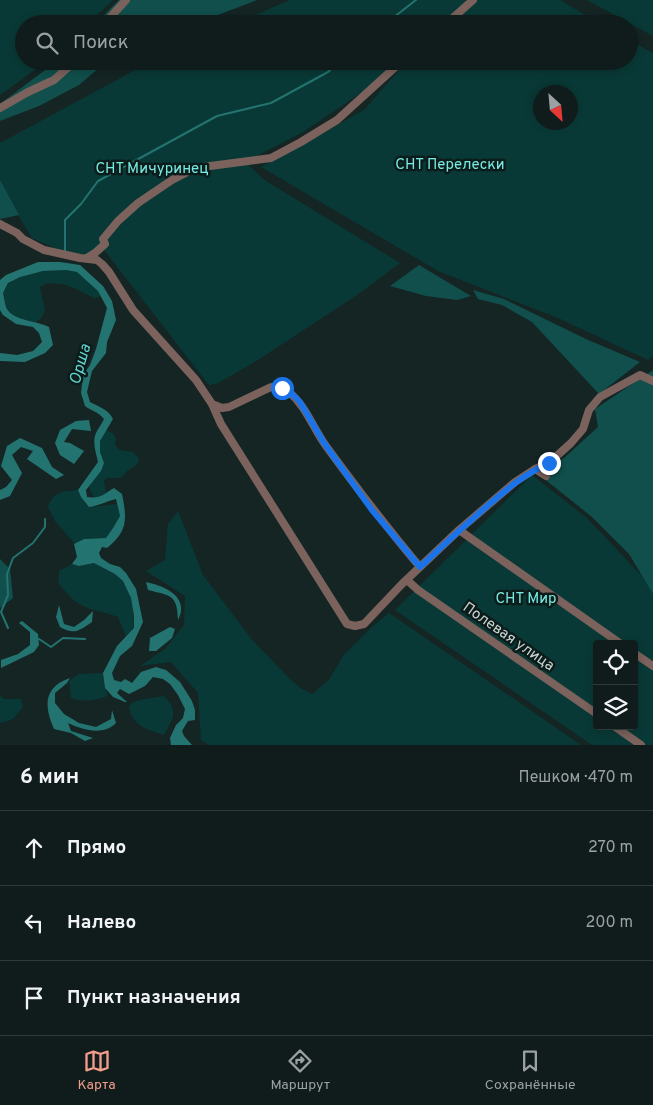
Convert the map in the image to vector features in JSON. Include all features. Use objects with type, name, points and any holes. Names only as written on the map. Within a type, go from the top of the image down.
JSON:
[{"type":"street","points":[[112,15],[126,0]]},
{"type":"street","points":[[456,15],[473,0]]},
{"type":"street","points":[[0,108],[54,80],[65,70]]},
{"type":"street","points":[[102,264],[105,244],[103,239],[118,221],[138,203],[172,180],[195,168],[272,158],[337,120],[392,70]]},
{"type":"street","points":[[0,224],[44,250],[97,260],[102,264],[133,310],[196,380],[212,404],[220,424],[347,624],[355,626],[364,624],[459,530],[515,482],[535,469],[549,463],[571,443],[582,429],[589,410],[600,397],[640,375],[653,381]]},
{"type":"street","points":[[88,258],[105,244]]},
{"type":"street","points":[[212,404],[222,408],[229,407],[271,387],[288,390],[300,402],[324,443],[372,510],[420,567]]},
{"type":"street","points":[[535,469],[546,476]]},
{"type":"street","points":[[459,530],[615,640]]},
{"type":"street","name":"Полевая улица","points":[[407,580],[418,590],[593,711]]},
{"type":"street","points":[[638,656],[653,666]]},
{"type":"street","points":[[620,730],[641,745]]},
{"type":"green space","points":[[0,0],[113,0],[97,15],[15,15],[15,70],[35,70],[0,95]]},
{"type":"green space","points":[[290,0],[468,0],[452,15],[255,15]]},
{"type":"green space","points":[[476,0],[560,0],[586,15],[458,15]]},
{"type":"green space","points":[[587,0],[653,0],[653,36],[638,28],[638,15],[614,15]]},
{"type":"green space","name":"СНТ Перелески","points":[[638,45],[653,53],[653,356],[648,360],[558,318],[438,271],[261,167],[364,110],[399,70],[638,70]]},
{"type":"green space","name":"СНТ Мичуринец","points":[[135,70],[390,70],[374,84],[303,132],[245,162],[266,181],[400,263],[360,293],[258,360],[218,383],[209,385],[104,250],[80,259],[32,238],[0,185],[0,143]]},
{"type":"green space","points":[[66,270],[77,272],[99,291],[101,295],[94,298],[63,284],[47,283],[40,287],[45,310],[42,317],[36,322],[20,318],[9,311],[3,293],[10,282],[16,278],[44,271]]},
{"type":"green space","points":[[106,430],[116,438],[115,445],[119,450],[133,452],[139,458],[137,465],[128,470],[121,478],[106,478],[104,481],[106,493],[95,498],[89,486],[101,471],[104,463],[100,452],[100,441]]},
{"type":"green space","name":"СНТ Мир","points":[[532,475],[588,519],[653,588],[653,745],[592,745],[395,610]]},
{"type":"green space","points":[[78,490],[89,507],[117,504],[120,516],[106,538],[84,539],[75,544],[55,521],[48,507],[50,502],[59,493]]},
{"type":"green space","points":[[178,511],[203,575],[253,641],[302,689],[312,694],[329,680],[343,656],[389,613],[581,745],[209,745],[201,740],[198,693],[171,662],[140,666],[165,649],[184,625],[185,596],[146,571],[165,560],[168,524]]},
{"type":"green space","points":[[94,563],[115,574],[121,579],[128,591],[131,599],[134,628],[126,637],[118,617],[77,603],[59,583],[59,571],[72,564],[79,566]]},
{"type":"green space","points":[[103,673],[108,696],[90,700],[71,698],[69,681],[79,674]]},
{"type":"green space","points":[[0,694],[5,699],[21,699],[23,707],[13,719],[0,723]]},
{"type":"green space","points":[[164,696],[172,706],[173,715],[164,735],[147,729],[138,723],[129,708],[131,703]]},
{"type":"shaded area","points":[[119,0],[257,0],[218,15],[104,15]]},
{"type":"shaded area","points":[[45,70],[96,70],[79,85],[39,106],[0,121],[0,104]]},
{"type":"shaded area","points":[[0,180],[19,215],[0,219]]},
{"type":"shaded area","points":[[38,262],[60,262],[80,265],[103,286],[112,301],[116,320],[107,342],[106,353],[92,371],[87,392],[90,402],[106,411],[113,419],[100,441],[100,452],[104,463],[101,471],[86,490],[87,497],[99,497],[114,488],[122,494],[125,518],[122,530],[114,542],[107,548],[102,547],[99,553],[101,558],[110,564],[120,567],[126,573],[136,589],[143,622],[132,646],[120,656],[112,673],[114,680],[121,682],[125,679],[132,683],[141,672],[156,667],[166,670],[180,682],[192,701],[195,710],[195,720],[188,721],[182,731],[192,745],[171,745],[170,738],[176,725],[183,718],[185,709],[170,684],[163,679],[153,677],[145,686],[129,694],[120,689],[117,693],[127,702],[113,697],[105,688],[103,673],[117,646],[134,628],[131,598],[123,581],[115,574],[94,563],[79,566],[72,564],[77,557],[74,544],[84,539],[106,538],[120,516],[116,499],[89,507],[78,490],[98,462],[94,440],[104,419],[85,406],[81,393],[83,375],[90,365],[96,349],[107,308],[98,291],[77,272],[66,270],[43,271],[20,277],[8,283],[3,293],[7,309],[15,316],[49,327],[53,345],[45,353],[25,362],[0,361],[0,353],[17,355],[33,351],[42,342],[39,333],[33,327],[16,324],[3,315],[0,310],[0,280],[6,275]]},
{"type":"shaded area","points":[[419,265],[471,296],[457,300],[426,296],[390,286]]},
{"type":"shaded area","points":[[473,290],[504,299],[586,339],[640,362],[599,394],[532,322],[502,305],[478,299]]},
{"type":"shaded area","points":[[653,370],[653,594],[629,554],[592,517],[537,473],[564,458],[598,427],[595,409]]},
{"type":"shaded area","points":[[89,420],[91,431],[72,429],[64,442],[70,443],[84,451],[74,464],[60,455],[55,443],[60,430],[76,421]]},
{"type":"shaded area","points":[[20,438],[42,448],[52,467],[64,475],[56,479],[27,459],[33,451],[21,447],[12,455],[22,473],[10,496],[0,500],[0,490],[6,487],[12,480],[1,466],[7,446]]},
{"type":"shaded area","points":[[0,559],[10,569],[13,598],[0,608]]},
{"type":"shaded area","points":[[146,582],[161,586],[174,594],[181,605],[178,620],[174,601],[167,595],[148,590]]},
{"type":"shaded area","points":[[59,605],[64,624],[74,627],[93,611],[92,622],[76,631],[69,631],[60,627],[56,617]]},
{"type":"shaded area","points":[[22,621],[38,634],[39,645],[34,652],[1,668],[1,660],[18,654],[30,645],[30,632],[19,623]]},
{"type":"shaded area","points":[[170,627],[175,629],[172,638],[156,651],[149,651],[150,638]]},
{"type":"shaded area","points":[[70,678],[55,693],[55,703],[64,714],[79,723],[96,727],[111,719],[112,710],[116,723],[99,731],[86,730],[68,723],[71,731],[93,738],[85,741],[71,733],[54,729],[48,713],[50,692],[61,682]]},
{"type":"waterway","points":[[397,15],[416,0]]},
{"type":"waterway","points":[[65,252],[65,220],[81,204],[98,181],[217,116],[271,103],[330,70]]},
{"type":"waterway","points":[[8,628],[1,612],[8,595],[7,574],[13,558],[33,543],[45,527],[45,519]]},
{"type":"waterway","points":[[39,639],[51,647],[63,638],[85,639]]},
{"type":"route","points":[[282,388],[288,390],[300,402],[324,443],[372,510],[420,567],[459,530],[515,482],[535,469],[549,463]]},
{"type":"water label","name":"Орша","points":[[79,364]]}]
